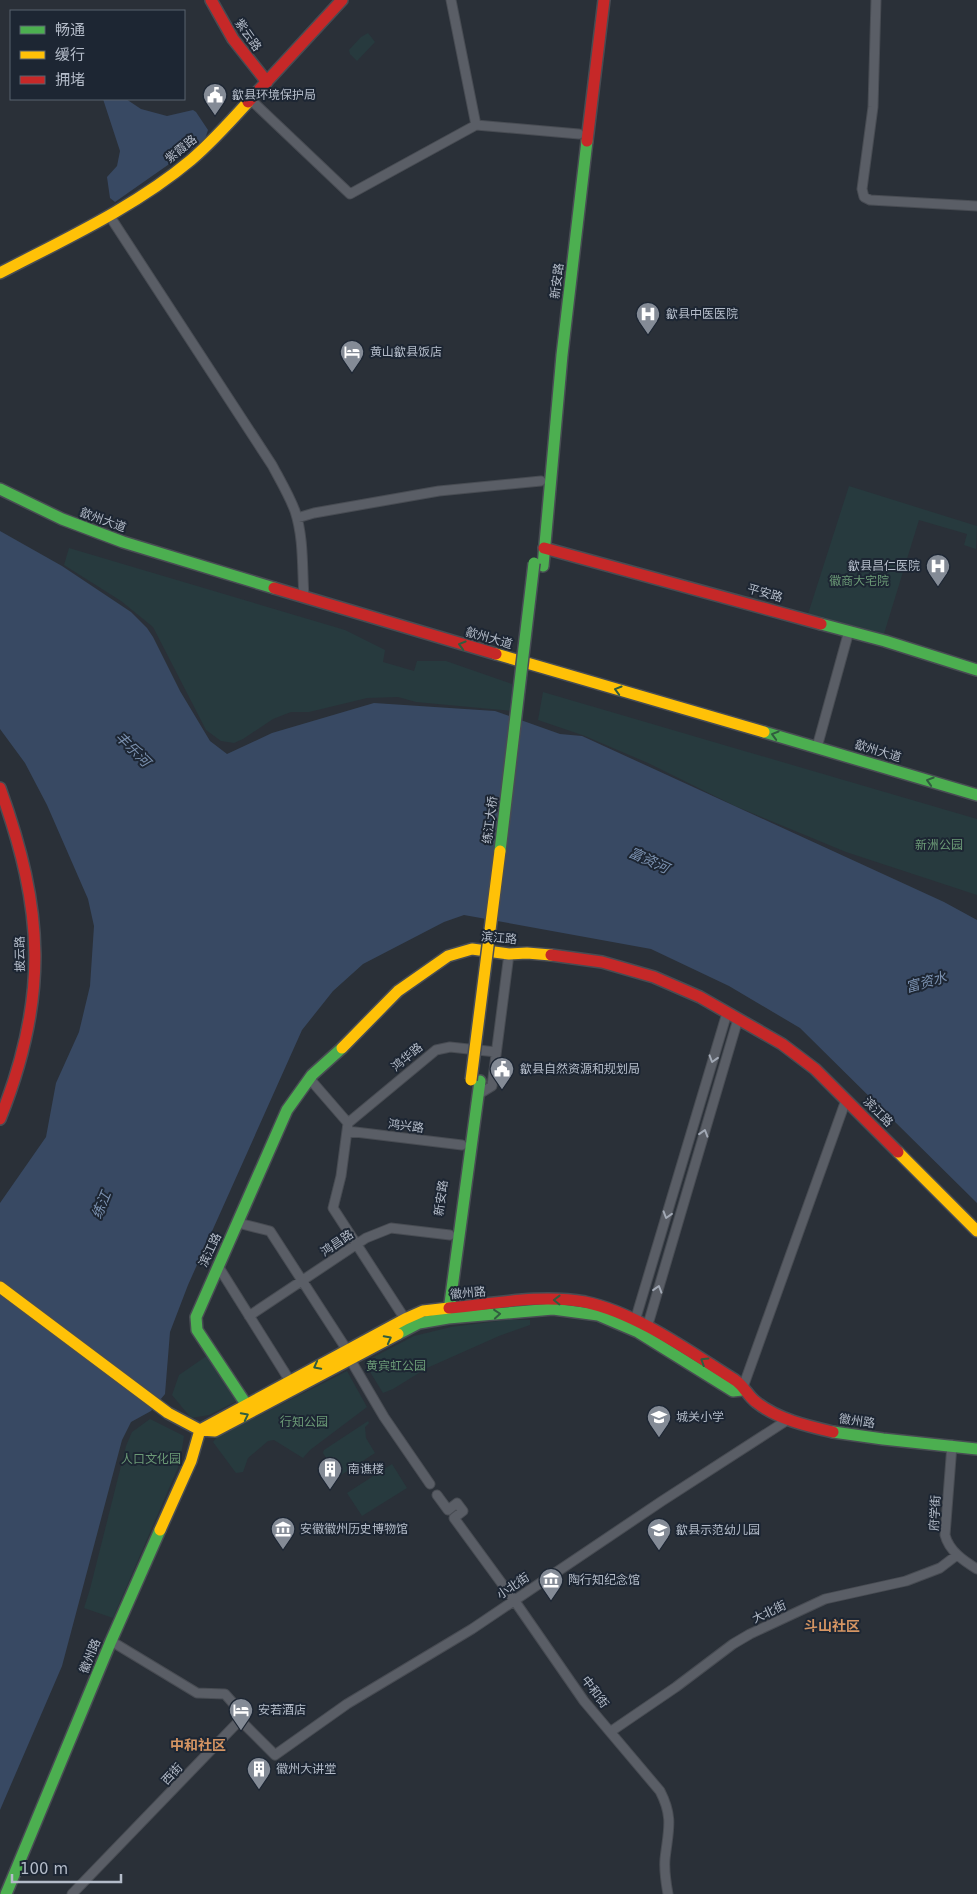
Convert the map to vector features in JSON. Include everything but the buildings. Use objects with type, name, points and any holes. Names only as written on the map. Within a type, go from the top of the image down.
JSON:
[{"type":"main road","name":"紫云路","points":[[211,0],[233,39],[267,82]]},
{"type":"main road","name":"紫霞路","points":[[0,273],[109,215],[191,160],[219,135],[342,0]]},
{"type":"main road","name":"新安路","points":[[538,564],[541,481],[552,354],[595,0]]},
{"type":"main road","name":"新安路","points":[[538,564],[544,548],[562,355],[604,0]]},
{"type":"main road","name":"歙州大道","points":[[0,489],[98,534],[443,639],[977,795]]},
{"type":"main road","name":"歙州大道","points":[[0,500],[76,536],[120,552],[431,646],[869,772],[977,806]]},
{"type":"main road","name":"平安路","points":[[544,548],[849,631],[977,670]]},
{"type":"main road","name":"练江大桥","points":[[476,1081],[483,996],[538,564]]},
{"type":"main road","name":"披云路","points":[[0,788],[19,846],[28,884],[33,925],[34,968],[31,1019],[16,1077],[0,1119]]},
{"type":"main road","name":"滨江路","points":[[246,1404],[197,1330],[196,1317],[287,1110],[310,1078],[350,1041],[385,1002],[433,966],[456,953],[472,949],[509,954],[527,953],[563,956],[620,966],[671,984],[727,1012],[782,1044],[798,1056],[846,1100],[977,1230]]},
{"type":"main road","name":"新安路","points":[[444,1314],[478,1094],[476,1081]]},
{"type":"main road","name":"新安路","points":[[444,1314],[450,1235],[462,1145],[476,1081]]},
{"type":"main road","points":[[0,1287],[168,1414],[200,1430]]},
{"type":"main road","name":"徽州路","points":[[200,1430],[216,1431],[405,1319],[423,1312],[444,1314],[564,1310],[598,1315],[634,1324],[738,1382],[742,1390],[758,1403],[789,1419],[810,1427],[848,1434],[977,1449]]},
{"type":"main road","name":"徽州路","points":[[6,1894],[111,1641],[191,1461],[200,1430],[290,1381],[419,1323],[444,1314]]},
{"type":"street","points":[[451,0],[476,125]]},
{"type":"street","points":[[876,0],[873,107],[862,189],[864,197],[870,200],[977,206]]},
{"type":"street","points":[[251,100],[350,194],[476,125],[579,134]]},
{"type":"street","points":[[109,215],[272,466],[291,501],[301,535],[304,597]]},
{"type":"street","points":[[297,518],[314,513],[439,491],[541,481]]},
{"type":"street","points":[[817,747],[849,631]]},
{"type":"street","points":[[478,1094],[492,1086],[509,954]]},
{"type":"street","points":[[634,1324],[727,1012]]},
{"type":"street","points":[[646,1331],[738,1019]]},
{"type":"street","name":"鸿华路","points":[[348,1127],[436,1050],[450,1046],[496,1052]]},
{"type":"street","points":[[310,1078],[348,1127],[341,1176],[333,1208],[405,1319]]},
{"type":"street","points":[[742,1390],[846,1100]]},
{"type":"street","name":"鸿兴路","points":[[348,1127],[462,1145]]},
{"type":"street","points":[[238,1223],[270,1231],[348,1354],[384,1417],[430,1484]]},
{"type":"street","name":"鸿昌路","points":[[249,1316],[376,1233],[390,1228],[450,1235]]},
{"type":"street","points":[[218,1266],[290,1381]]},
{"type":"street","name":"小北街","points":[[240,1720],[275,1755],[347,1704],[472,1629],[789,1419]]},
{"type":"street","name":"府学街","points":[[952,1445],[945,1531],[948,1544],[957,1555],[977,1569]]},
{"type":"street","name":"中和街","points":[[437,1495],[448,1510],[457,1503],[463,1511],[454,1518],[584,1701],[656,1784],[667,1806],[670,1820],[665,1861],[668,1894]]},
{"type":"street","name":"大北街","points":[[610,1732],[676,1687],[733,1644],[750,1634],[825,1599],[906,1580],[940,1568],[957,1555]]},
{"type":"street","points":[[111,1641],[197,1693],[205,1695],[225,1694],[240,1711],[240,1720]]},
{"type":"street","name":"西街","points":[[72,1894],[240,1720]]},
{"type":"green space","points":[[368,33],[375,42],[357,61],[350,54],[349,50],[361,37]]},
{"type":"green space","name":"徽商大宅院","points":[[849,486],[977,526],[976,549],[964,545],[967,534],[919,520],[883,637],[811,617],[808,614]]},
{"type":"green space","points":[[69,548],[345,630],[385,650],[383,662],[414,671],[417,661],[446,661],[512,684],[512,711],[416,702],[398,697],[367,698],[309,712],[291,712],[273,719],[234,743],[221,741],[206,730],[153,627],[121,601],[64,565]]},
{"type":"green space","name":"新洲公园","points":[[543,692],[977,819],[977,895],[846,852],[735,806],[648,763],[585,736],[538,720]]},
{"type":"green space","name":"黄宾虹公园","points":[[506,1320],[530,1320],[530,1325],[499,1336],[427,1368],[383,1393],[364,1362],[414,1336],[451,1327]]},
{"type":"green space","points":[[208,1355],[237,1401],[209,1415],[191,1418],[172,1395],[179,1375]]},
{"type":"green space","name":"行知公园","points":[[347,1371],[367,1407],[310,1450],[303,1458],[274,1440],[268,1441],[248,1458],[243,1472],[236,1473],[213,1442],[217,1437]]},
{"type":"green space","name":"人口文化园","points":[[150,1419],[184,1436],[180,1463],[113,1618],[84,1608],[126,1446],[132,1432]]},
{"type":"green space","points":[[368,1421],[369,1423],[365,1427],[366,1438],[375,1453],[338,1477],[323,1453],[324,1450]]},
{"type":"green space","points":[[392,1464],[407,1488],[362,1516],[347,1493]]},
{"type":"water","points":[[103,100],[128,100],[141,109],[167,116],[193,110],[208,130],[205,139],[115,202],[110,198],[107,177],[117,166],[120,151]]},
{"type":"water","points":[[0,531],[62,566],[131,612],[153,637],[180,691],[210,741],[227,754],[272,733],[374,703],[495,711],[560,734],[582,736],[944,902],[977,920],[977,1203],[800,1028],[729,986],[651,949],[464,915],[444,922],[363,964],[333,991],[302,1030],[188,1285],[170,1332],[165,1394],[151,1411],[131,1422],[122,1440],[62,1666],[0,1810],[0,1203],[46,1137],[56,1083],[79,1032],[90,986],[94,926],[88,899],[47,805],[25,763],[0,729]]},
{"type":"traffic: fast","points":[[543,566],[562,355],[587,141]]},
{"type":"traffic: fast","points":[[0,489],[62,519],[123,542],[274,588]]},
{"type":"traffic: fast","points":[[500,851],[534,563]]},
{"type":"traffic: fast","points":[[821,624],[885,641],[977,670]]},
{"type":"traffic: fast","points":[[764,732],[977,795]]},
{"type":"traffic: fast","points":[[246,1404],[197,1330],[196,1317],[287,1110],[312,1075],[342,1048]]},
{"type":"traffic: fast","points":[[398,1334],[419,1323],[448,1318],[480,1081]]},
{"type":"traffic: fast","points":[[448,1318],[553,1309],[598,1315],[638,1332],[733,1391],[742,1390]]},
{"type":"traffic: fast","points":[[833,1432],[977,1449]]},
{"type":"traffic: fast","points":[[6,1894],[111,1641],[160,1530]]},
{"type":"traffic: slow","points":[[0,273],[74,235],[147,193],[199,153],[248,102]]},
{"type":"traffic: slow","points":[[496,654],[764,732]]},
{"type":"traffic: slow","points":[[471,1080],[500,851]]},
{"type":"traffic: slow","points":[[342,1048],[398,991],[448,956],[472,949],[509,954],[551,955]]},
{"type":"traffic: slow","points":[[898,1152],[977,1231]]},
{"type":"traffic: slow","points":[[0,1287],[168,1413],[200,1430]]},
{"type":"traffic: slow","points":[[160,1530],[191,1461],[200,1430],[405,1319],[423,1311],[449,1308]]},
{"type":"traffic: slow","points":[[200,1430],[215,1431],[398,1334]]},
{"type":"traffic: jam","points":[[211,0],[233,39],[267,82]]},
{"type":"traffic: jam","points":[[248,102],[342,0]]},
{"type":"traffic: jam","points":[[587,141],[604,0]]},
{"type":"traffic: jam","points":[[544,548],[821,624]]},
{"type":"traffic: jam","points":[[274,588],[496,654]]},
{"type":"traffic: jam","points":[[0,788],[15,832],[25,874],[32,914],[35,954],[33,993],[27,1033],[16,1075],[0,1119]]},
{"type":"traffic: jam","points":[[551,955],[602,962],[654,977],[700,997],[782,1044],[815,1069],[898,1152]]},
{"type":"traffic: jam","points":[[449,1308],[534,1299],[568,1300],[605,1307],[663,1335],[735,1380],[753,1400],[773,1413],[833,1432]]},
{"type":"place","name":"歙县环境保护局","points":[[215,116]]},
{"type":"place","name":"歙县中医医院","points":[[648,335]]},
{"type":"place","name":"黄山歙县饭店","points":[[352,373]]},
{"type":"place","name":"歙县昌仁医院","points":[[938,587]]},
{"type":"place","name":"歙县自然资源和规划局","points":[[502,1090]]},
{"type":"place","name":"城关小学","points":[[659,1438]]},
{"type":"place","name":"南谯楼","points":[[330,1490]]},
{"type":"place","name":"安徽徽州历史博物馆","points":[[283,1550]]},
{"type":"place","name":"歙县示范幼儿园","points":[[659,1551]]},
{"type":"place","name":"陶行知纪念馆","points":[[551,1601]]},
{"type":"place","name":"安若酒店","points":[[241,1731]]},
{"type":"place","name":"徽州大讲堂","points":[[259,1790]]},
{"type":"district","name":"斗山社区","points":[[832,1626]]},
{"type":"district","name":"中和社区","points":[[198,1745]]},
{"type":"water label","name":"丰乐河","points":[[133,749]]},
{"type":"water label","name":"富资河","points":[[649,860]]},
{"type":"water label","name":"富资水","points":[[926,982]]},
{"type":"water label","name":"练江","points":[[101,1205]]}]
